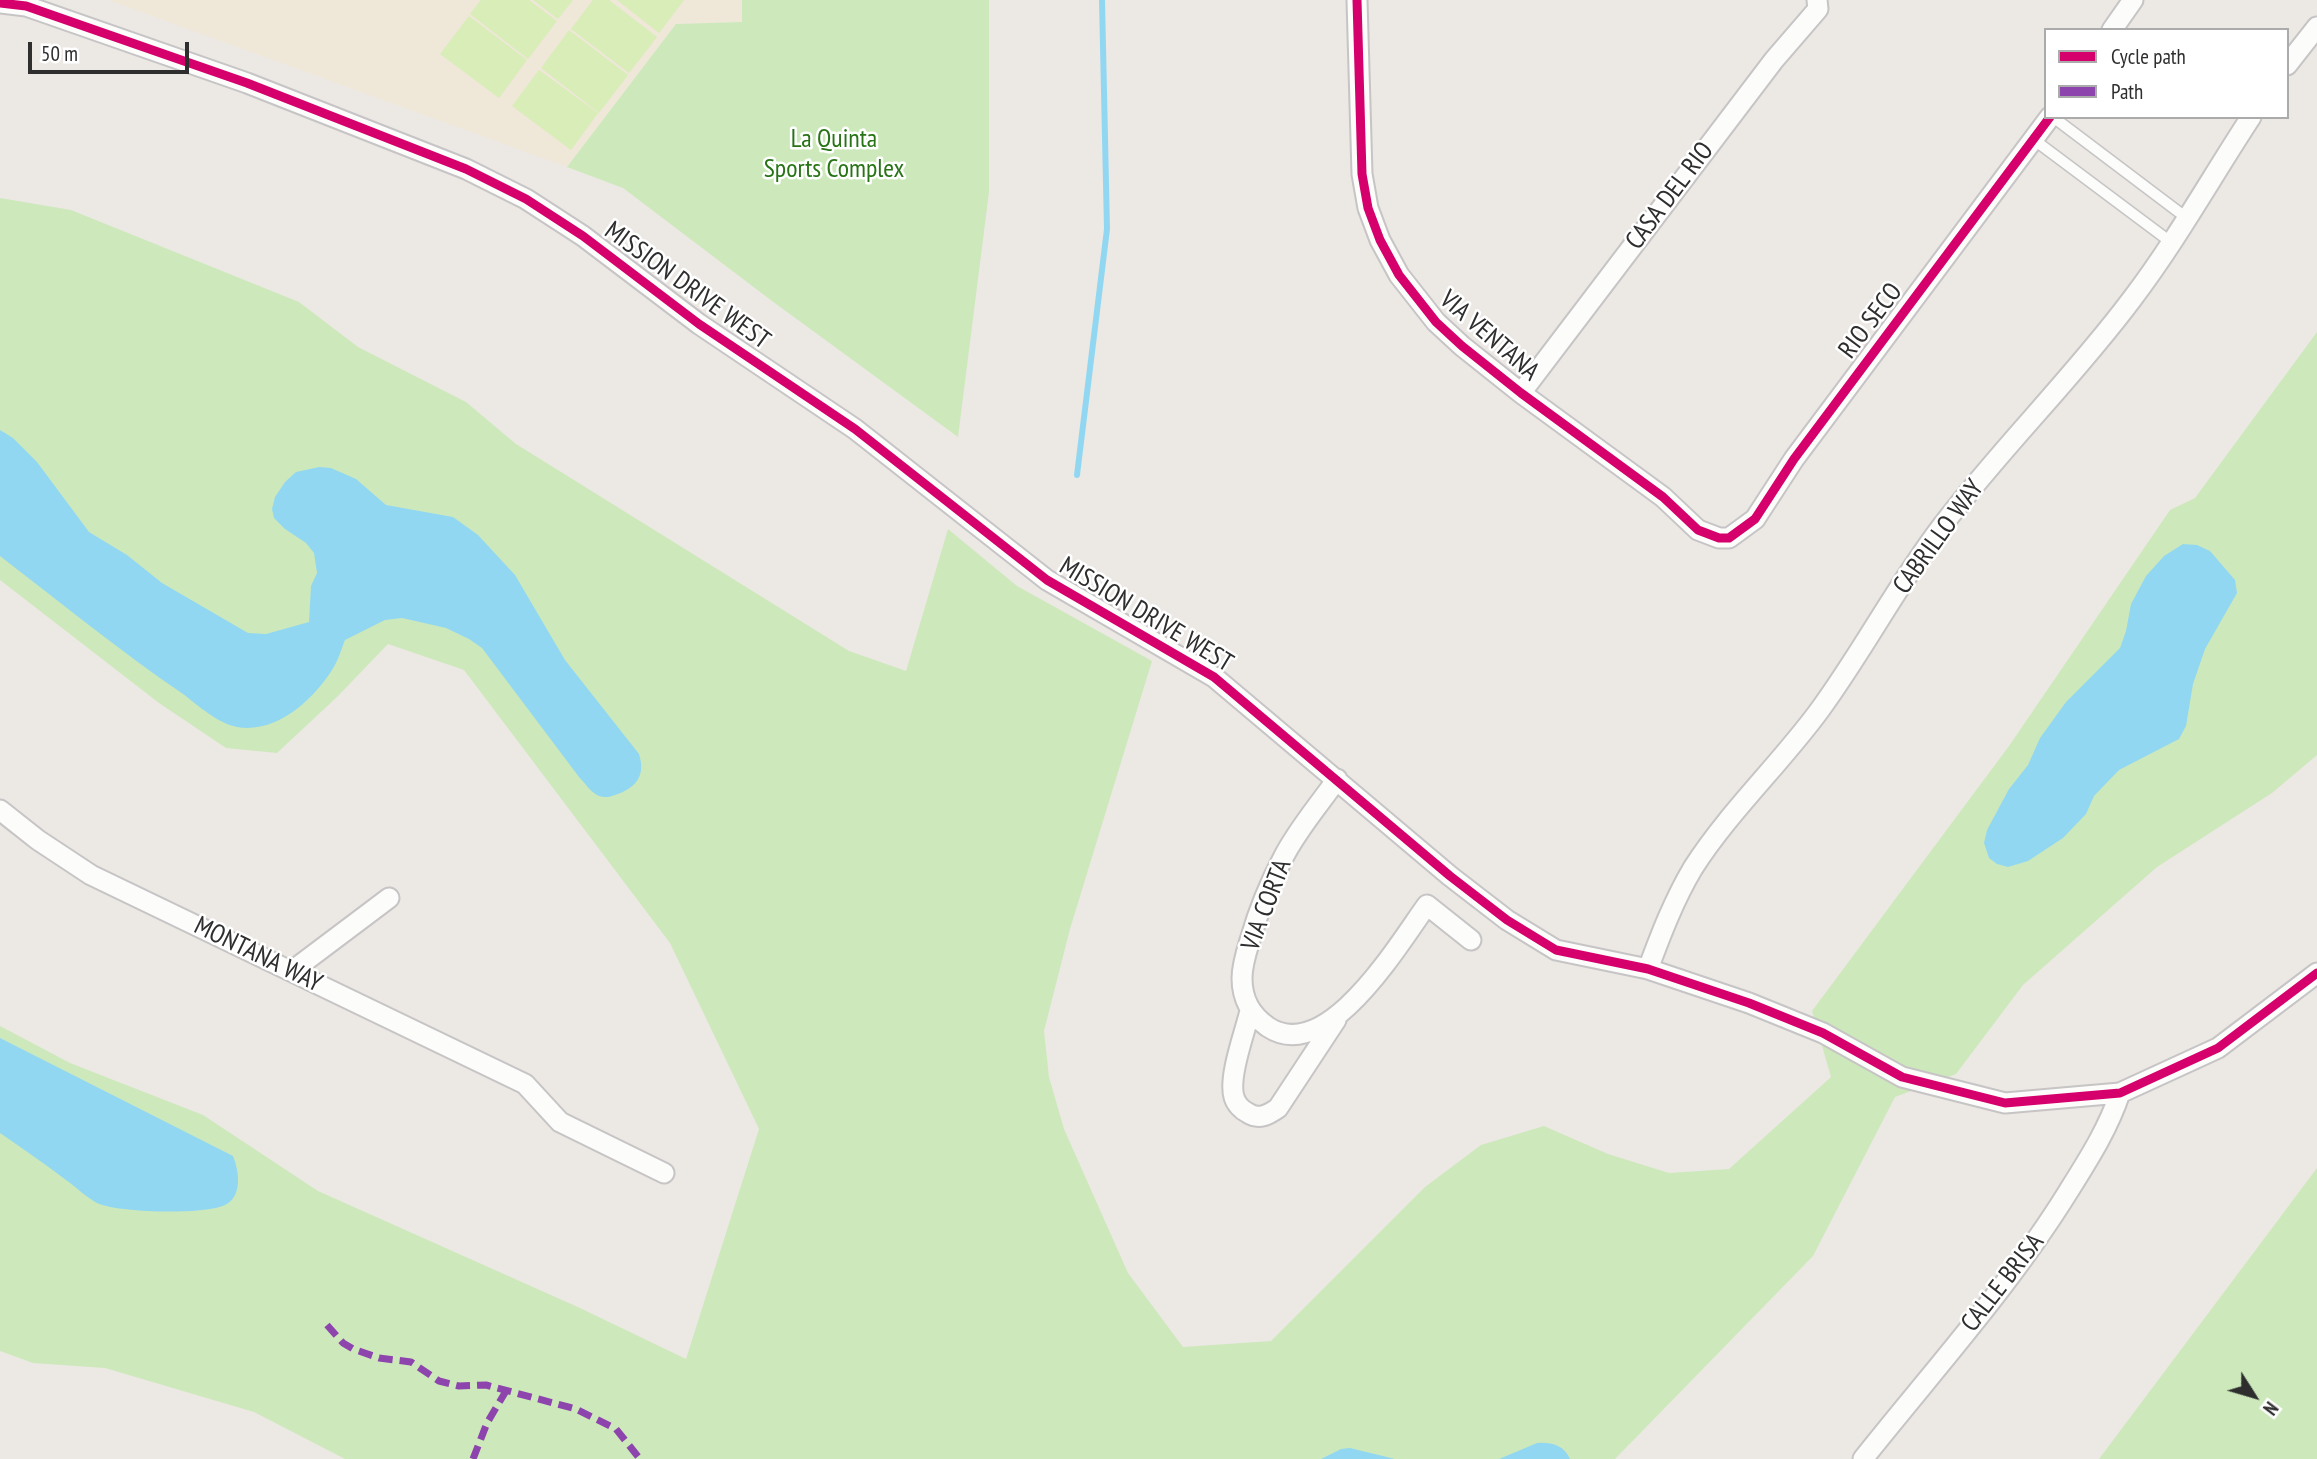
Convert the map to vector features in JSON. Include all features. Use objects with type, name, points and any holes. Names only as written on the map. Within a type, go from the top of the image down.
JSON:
[{"type":"street","name":"VIA VENTANA","points":[[1357,0],[1362,174],[1368,208],[1380,240],[1399,275],[1436,322],[1521,393],[1663,497],[1699,530],[1719,537]]},
{"type":"street","name":"CASA DEL RIO","points":[[1521,393],[1774,60],[1818,9],[1817,0]]},
{"type":"street","points":[[2113,28],[2133,0]]},
{"type":"street","name":"MISSION DRIVE WEST","points":[[0,3],[26,6],[247,83],[466,169],[526,200],[583,236],[699,324],[855,429],[1047,580],[1213,677],[1460,883],[1507,920],[1556,950],[1648,969],[1749,1003],[1822,1033],[1902,1077],[2005,1103],[2120,1093],[2218,1048],[2317,973]]},
{"type":"street","points":[[2289,62],[2317,27]]},
{"type":"street","name":"RIO SECO","points":[[1719,537],[1729,538],[1755,519],[1794,459],[2050,119]]},
{"type":"street","name":"CABRILLO WAY","points":[[1648,969],[1672,908],[1693,868],[1818,712],[1941,527],[2133,298],[2189,219],[2250,119]]},
{"type":"street","name":"VIA CORTA","points":[[1250,1011],[1244,997],[1242,978],[1259,909],[1284,856],[1337,779]]},
{"type":"street","name":"MONTANA WAY","points":[[0,810],[90,875],[526,1084],[560,1122],[664,1172]]},
{"type":"street","points":[[292,971],[389,898]]},
{"type":"street","points":[[1342,1011],[1278,1108],[1268,1115],[1257,1117],[1239,1107],[1233,1096],[1234,1077],[1250,1011],[1271,1030],[1298,1035],[1316,1030],[1363,991],[1427,905],[1471,940]]},
{"type":"street","name":"CALLE BRISA","points":[[1863,1459],[2025,1258],[2111,1119],[2120,1093]]},
{"type":"lane","points":[[2055,119],[2189,219]]},
{"type":"lane","points":[[2033,139],[2172,243]]},
{"type":"shaded area","points":[[108,0],[742,0],[742,22],[676,24],[567,167]]},
{"type":"green space","points":[[481,0],[529,0],[557,21],[528,59],[470,14]]},
{"type":"green space","points":[[533,0],[573,0],[558,19]]},
{"type":"green space","points":[[593,0],[609,0],[657,37],[629,73],[571,29]]},
{"type":"green space","points":[[617,0],[684,0],[659,33]]},
{"type":"green space","name":"La Quinta Sports Complex","points":[[742,0],[989,0],[989,192],[958,437],[623,188],[567,167],[676,24],[742,22]]},
{"type":"green space","points":[[469,16],[527,60],[499,98],[440,54]]},
{"type":"green space","points":[[569,30],[628,75],[599,113],[541,68]]},
{"type":"green space","points":[[539,70],[598,113],[571,150],[512,106]]},
{"type":"green space","points":[[0,198],[71,210],[299,302],[358,347],[466,402],[516,444],[849,651],[906,671],[948,529],[1017,586],[1152,661],[1070,929],[1044,1031],[1049,1077],[1064,1129],[1128,1273],[1183,1347],[1271,1341],[1425,1187],[1481,1145],[1544,1126],[1608,1154],[1669,1173],[1729,1169],[1831,1077],[1812,1011],[2009,746],[2170,510],[2195,498],[2317,332],[2317,755],[2272,793],[2157,867],[2023,985],[1956,1074],[1895,1097],[1813,1256],[1615,1459],[345,1459],[254,1412],[105,1368],[33,1363],[0,1351],[0,1026],[70,1063],[203,1115],[318,1191],[580,1308],[686,1359],[759,1129],[670,943],[464,670],[388,644],[277,753],[226,748],[159,703],[0,580]]},
{"type":"green space","points":[[2317,1168],[2317,1459],[2099,1459]]},
{"type":"water","points":[[0,430],[13,438],[37,462],[89,532],[127,555],[162,583],[248,633],[266,634],[309,622],[311,586],[317,573],[314,553],[306,543],[274,518],[272,509],[275,497],[296,472],[319,467],[331,468],[356,479],[386,505],[453,517],[478,535],[515,575],[565,660],[639,754],[641,769],[638,780],[629,789],[613,796],[596,795],[579,777],[482,648],[446,628],[402,618],[385,620],[345,640],[336,663],[315,693],[279,720],[251,728],[222,722],[113,644],[0,556]]},
{"type":"water","points":[[2183,544],[2197,545],[2210,551],[2235,580],[2237,593],[2205,649],[2193,684],[2186,726],[2179,739],[2119,770],[2094,796],[2086,814],[2063,838],[2028,861],[2008,867],[1997,864],[1989,858],[1984,843],[1987,830],[2009,789],[2028,765],[2040,738],[2066,702],[2120,648],[2131,604],[2146,576],[2164,556]]},
{"type":"water","points":[[0,1038],[233,1156],[238,1176],[235,1196],[225,1205],[215,1208],[181,1211],[123,1209],[93,1201],[0,1133]]},
{"type":"water","points":[[1537,1443],[1556,1445],[1564,1450],[1570,1459],[1499,1459]]},
{"type":"water","points":[[1350,1448],[1395,1459],[1321,1459],[1341,1449]]},
{"type":"waterway","points":[[1077,475],[1107,229],[1102,0]]},
{"type":"marked path","points":[[327,1325],[343,1343],[353,1349],[379,1358],[411,1362],[439,1381],[459,1386],[486,1385],[576,1409],[616,1429],[640,1459]]},
{"type":"marked path","points":[[473,1459],[487,1423],[506,1391]]},
{"type":"cycle path","points":[[1357,0],[1362,174],[1368,208],[1380,240],[1399,275],[1436,322],[1462,346],[1521,393],[1663,497],[1698,530],[1719,538],[1729,538],[1755,519],[1794,459],[2049,119]]},
{"type":"cycle path","points":[[0,3],[26,6],[247,83],[466,169],[526,199],[583,236],[699,324],[855,429],[1047,580],[1214,677],[1450,876],[1507,920],[1556,950],[1648,969],[1749,1003],[1823,1033],[1902,1077],[2005,1103],[2120,1093],[2218,1048],[2317,973]]}]
